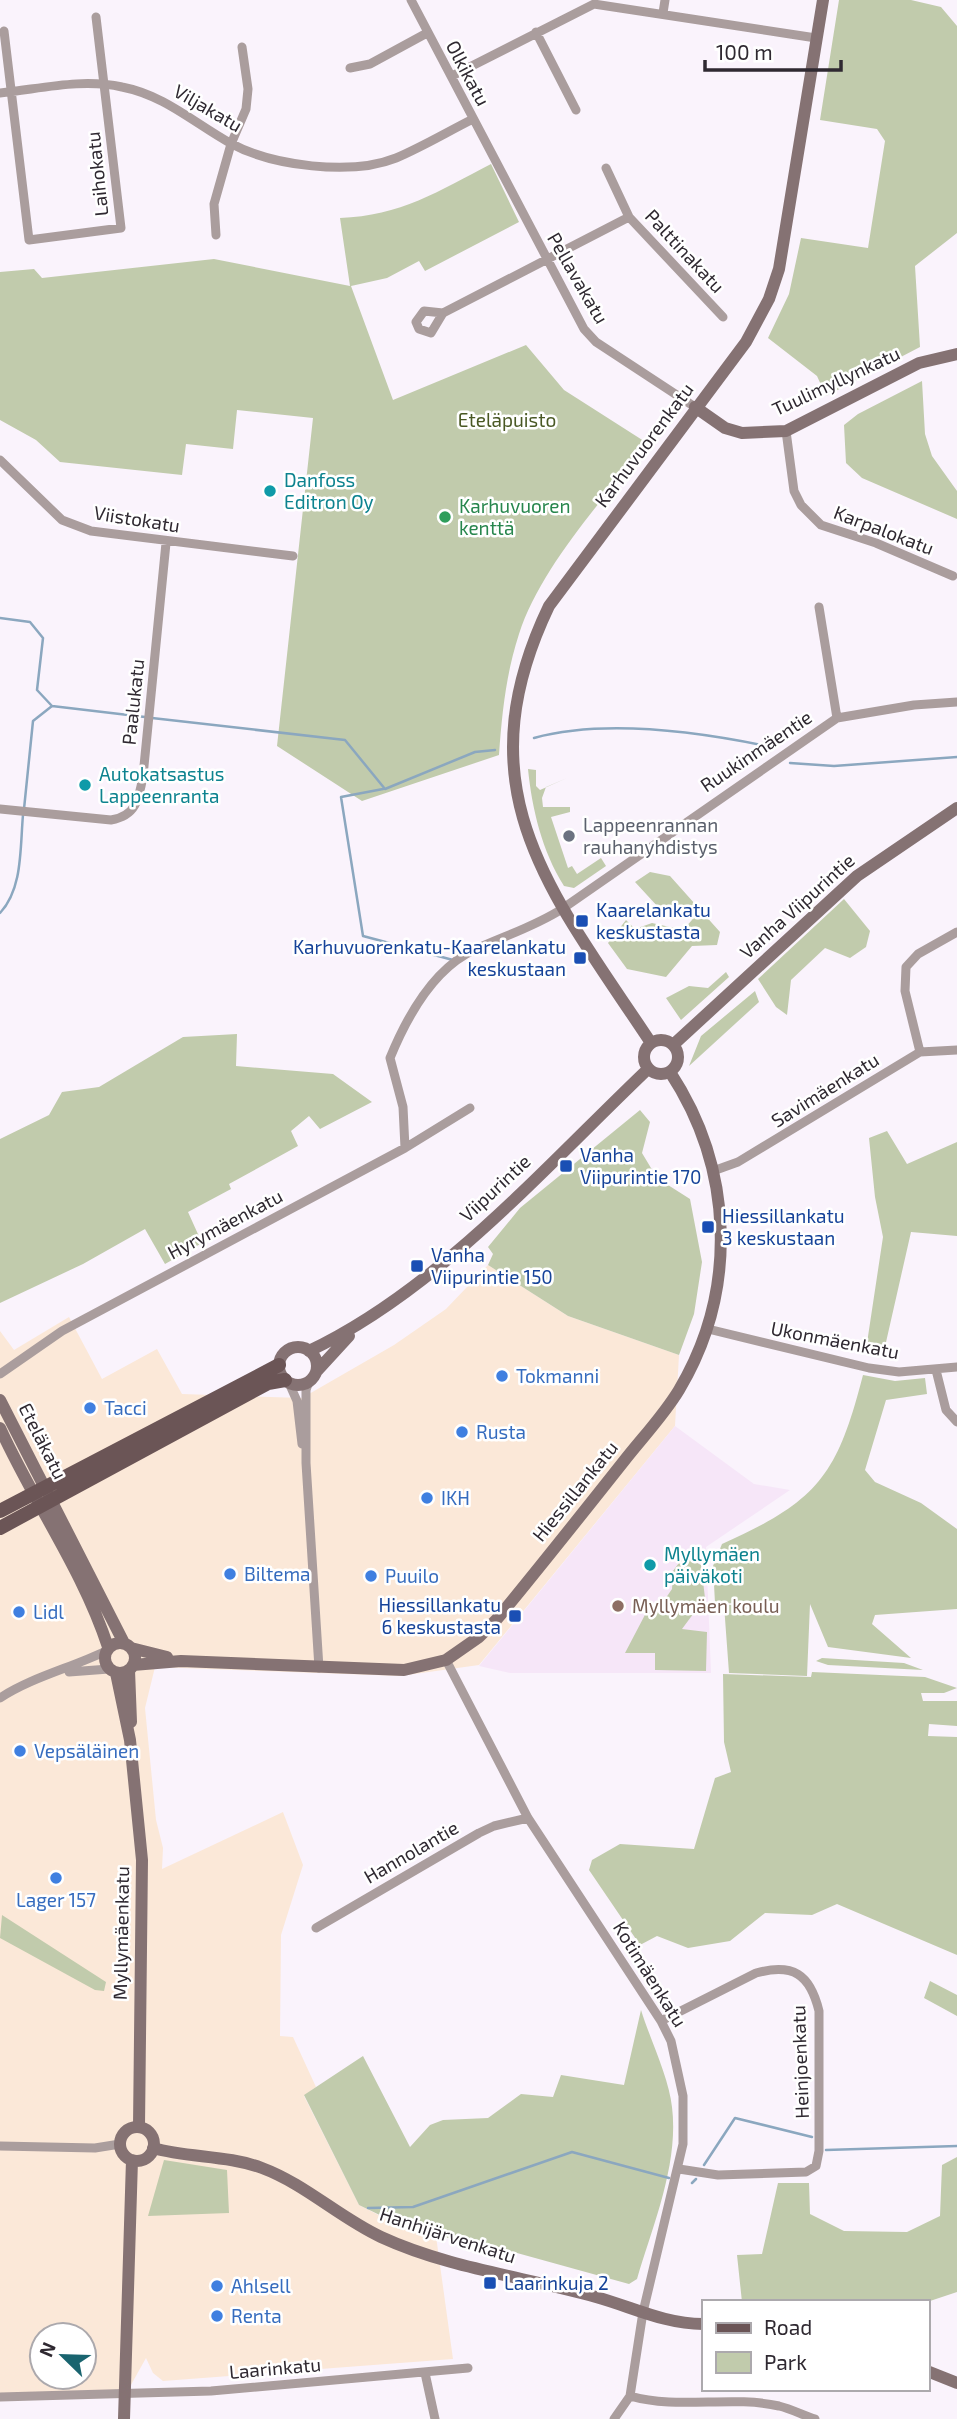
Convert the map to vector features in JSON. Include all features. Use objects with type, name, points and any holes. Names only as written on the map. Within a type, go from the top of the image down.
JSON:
[{"type":"main road","points":[[0,1511],[279,1365]]},
{"type":"main road","points":[[0,1528],[268,1383],[287,1382]]},
{"type":"street","name":"Olkikatu","points":[[411,0],[495,162]]},
{"type":"street","points":[[663,13],[665,0]]},
{"type":"street","name":"Karhuvuorenkatu","points":[[651,1044],[562,909],[536,860],[518,803],[513,733],[524,667],[549,606],[758,324],[779,270],[822,0]]},
{"type":"street","points":[[452,76],[594,4],[816,38]]},
{"type":"street","points":[[96,17],[105,84]]},
{"type":"street","points":[[4,31],[11,92]]},
{"type":"street","points":[[536,32],[576,110]]},
{"type":"street","points":[[350,68],[370,64],[427,33]]},
{"type":"street","points":[[216,235],[214,204],[247,99],[242,47]]},
{"type":"street","name":"Viljakatu","points":[[0,93],[76,83],[124,87],[171,106],[231,144],[279,161],[321,166],[353,166],[395,159],[472,119]]},
{"type":"street","name":"Laihokatu","points":[[11,92],[29,240],[121,228],[105,84]]},
{"type":"street","name":"Pellavakatu","points":[[495,162],[577,318],[596,342],[695,407]]},
{"type":"street","name":"Palttinakatu","points":[[606,168],[629,217],[723,317]]},
{"type":"street","points":[[443,313],[629,217]]},
{"type":"street","name":"Tuulimyllynkatu","points":[[695,407],[725,428],[742,433],[786,431],[919,363],[957,354]]},
{"type":"street","name":"Karpalokatu","points":[[786,431],[794,491],[801,505],[821,525],[876,543],[953,576]]},
{"type":"street","name":"Viistokatu","points":[[0,460],[62,520],[91,531],[166,543],[293,556]]},
{"type":"street","name":"Paalukatu","points":[[0,809],[111,820],[124,818],[134,809],[143,776],[166,543]]},
{"type":"street","points":[[820,607],[836,718]]},
{"type":"street","name":"Ruukinmäentie","points":[[405,1147],[403,1107],[390,1058],[414,1010],[434,983],[472,951],[538,924],[562,909],[836,718],[914,705],[957,702]]},
{"type":"street","name":"Vanha Viipurintie","points":[[673,1045],[857,876],[957,808]]},
{"type":"street","points":[[920,1052],[905,991],[906,967],[918,954],[957,932]]},
{"type":"street","points":[[662,1041],[673,1045],[677,1062],[670,1072],[659,1074],[648,1069],[643,1058],[651,1044],[662,1041]]},
{"type":"street","name":"Savimäenkatu","points":[[713,1171],[749,1156],[920,1052],[957,1050]]},
{"type":"street","name":"Viipurintie","points":[[309,1351],[359,1326],[440,1266],[648,1069]]},
{"type":"street","name":"Hiessillankatu","points":[[60,1672],[122,1669],[181,1661],[404,1670],[446,1660],[480,1637],[596,1497],[678,1391],[708,1329],[719,1287],[721,1252],[713,1171],[698,1118],[670,1072]]},
{"type":"street","name":"Hyrymäenkatu","points":[[0,1374],[62,1331],[405,1147],[470,1108]]},
{"type":"street","name":"Viipurintie","points":[[312,1376],[359,1326]]},
{"type":"street","name":"Ukonmäenkatu","points":[[708,1329],[869,1368],[936,1370],[957,1367]]},
{"type":"street","points":[[306,1463],[297,1401],[279,1365],[283,1354],[292,1348],[309,1351],[314,1357],[312,1376],[306,1390],[306,1463],[319,1668]]},
{"type":"street","points":[[936,1370],[946,1410],[957,1422]]},
{"type":"street","points":[[287,1382],[296,1385],[312,1376]]},
{"type":"street","name":"Eteläkatu","points":[[0,1400],[45,1504]]},
{"type":"street","name":"Eteläkatu","points":[[0,1429],[38,1490]]},
{"type":"street","points":[[45,1504],[135,1656],[122,1669],[106,1664],[107,1649],[95,1606],[45,1504]]},
{"type":"street","points":[[107,1649],[128,1646]]},
{"type":"street","name":"Hiessillankatu","points":[[128,1646],[181,1661]]},
{"type":"street","name":"Hiessillankatu","points":[[0,1698],[26,1683],[60,1672],[107,1649]]},
{"type":"street","name":"Kotimäenkatu","points":[[446,1660],[528,1818],[661,2021],[671,2041],[684,2096],[685,2120],[679,2169],[643,2312],[630,2396],[614,2419]]},
{"type":"street","name":"Myllymäenkatu","points":[[122,1669],[142,1860],[139,2126]]},
{"type":"street","name":"Hannolantie","points":[[316,1928],[479,1833],[494,1826],[528,1818]]},
{"type":"street","name":"Heinjoenkatu","points":[[661,2021],[756,1973],[772,1969],[800,1974],[815,1992],[819,2011],[819,2151],[816,2166],[806,2172],[718,2175],[679,2169]]},
{"type":"street","points":[[139,2126],[150,2134],[153,2148],[143,2160],[132,2160],[125,2155],[120,2144],[127,2130],[139,2126]]},
{"type":"street","points":[[0,2146],[95,2148],[120,2144]]},
{"type":"street","name":"Hanhijärvenkatu","points":[[153,2148],[236,2159],[265,2169],[383,2238],[430,2254],[597,2297],[662,2319],[702,2324]]},
{"type":"street","points":[[124,2419],[127,2392],[132,2160]]},
{"type":"street","name":"Laarinkatu","points":[[0,2397],[211,2391],[468,2368]]},
{"type":"street","points":[[929,2372],[957,2383]]},
{"type":"street","points":[[425,2373],[435,2419]]},
{"type":"street","points":[[630,2396],[651,2402],[778,2406],[816,2419]]},
{"type":"shaded area","points":[[488,1265],[568,1316],[679,1355],[675,1426],[479,1665],[400,1676],[155,1667],[145,1708],[156,1820],[163,1848],[162,1869],[283,1812],[303,1865],[281,1935],[280,2036],[293,2037],[316,2087],[304,2096],[359,2205],[392,2222],[436,2236],[453,2359],[163,2381],[153,2373],[146,2358],[127,2392],[0,2398],[0,1331],[14,1350],[69,1317],[102,1379],[157,1349],[182,1394],[302,1398],[394,1345],[446,1309]]},
{"type":"shaded area","name":"Myllymäen koulu","points":[[675,1426],[754,1484],[790,1490],[706,1547],[711,1673],[510,1673],[479,1666]]},
{"type":"green space","points":[[839,0],[911,0],[941,7],[957,26],[957,233],[915,266],[920,347],[826,396],[817,376],[768,338],[789,294],[801,238],[868,248],[885,141],[877,129],[820,120]]},
{"type":"green space","name":"Eteläpuisto","points":[[491,164],[519,222],[425,271],[419,261],[387,278],[351,286],[393,400],[526,345],[564,390],[647,443],[575,534],[542,583],[529,609],[519,634],[508,679],[499,755],[362,801],[277,746],[313,418],[237,410],[233,449],[186,444],[182,475],[60,462],[36,440],[0,420],[0,272],[34,269],[42,278],[214,259],[350,286],[340,218],[382,213],[400,207]]},
{"type":"green space","points":[[922,381],[925,434],[932,456],[957,491],[957,519],[862,478],[846,463],[844,425],[858,414]]},
{"type":"green space","points":[[528,769],[536,770],[536,786],[540,790],[546,787],[542,798],[543,807],[570,807],[570,812],[551,817],[568,868],[572,866],[577,874],[601,858],[606,866],[574,888],[564,886],[544,844],[535,814]]},
{"type":"green space","points":[[650,872],[670,876],[720,932],[717,945],[692,946],[666,977],[627,969],[608,943],[626,920],[635,929],[652,923],[683,930],[692,920],[687,908],[659,908],[635,882]]},
{"type":"green space","points":[[844,899],[870,931],[866,947],[850,958],[825,948],[791,980],[787,1015],[776,1007],[758,979]]},
{"type":"green space","points":[[726,972],[729,977],[681,1020],[666,998],[689,986],[708,988]]},
{"type":"green space","points":[[755,991],[759,1002],[689,1066],[701,1036]]},
{"type":"green space","points":[[237,1034],[236,1066],[333,1074],[372,1102],[320,1129],[309,1116],[291,1131],[298,1146],[229,1184],[231,1189],[188,1212],[202,1243],[165,1264],[145,1229],[83,1264],[0,1303],[0,1139],[49,1115],[62,1092],[99,1087],[183,1037]]},
{"type":"green space","points":[[640,1110],[650,1122],[642,1153],[657,1178],[690,1199],[702,1262],[694,1314],[679,1355],[568,1316],[488,1265],[493,1254],[488,1247],[520,1208]]},
{"type":"green space","points":[[887,1131],[907,1164],[957,1142],[957,1236],[911,1232],[884,1351],[871,1348],[867,1343],[883,1237],[875,1197],[869,1138]]},
{"type":"green space","points":[[863,1375],[895,1381],[925,1378],[927,1394],[886,1400],[865,1470],[875,1482],[921,1503],[957,1529],[957,1609],[875,1615],[872,1624],[911,1658],[828,1647],[810,1604],[807,1676],[729,1673],[724,1605],[782,1604],[715,1603],[713,1566],[722,1544],[781,1514],[819,1481],[844,1438]]},
{"type":"green space","points":[[684,1556],[701,1565],[705,1598],[682,1629],[707,1632],[706,1671],[655,1670],[655,1653],[625,1653],[647,1611],[659,1608],[672,1589],[673,1571]]},
{"type":"green space","points":[[822,1658],[904,1663],[923,1670],[828,1665],[816,1661]]},
{"type":"green space","points":[[812,1672],[925,1677],[957,1688],[944,1693],[921,1693],[923,1701],[957,1701],[957,1726],[929,1724],[928,1736],[957,1737],[957,1955],[837,1904],[812,1915],[765,1913],[730,1941],[688,1948],[657,1936],[640,1945],[589,1870],[592,1860],[620,1844],[694,1849],[715,1778],[731,1772],[724,1742],[723,1674],[811,1677]]},
{"type":"green space","points":[[2,1915],[106,1982],[104,1991],[95,1990],[0,1938]]},
{"type":"green space","points":[[930,1981],[957,1995],[957,2016],[924,1998]]},
{"type":"green space","points":[[641,2010],[667,2084],[673,2129],[668,2172],[657,2216],[637,2279],[629,2284],[481,2243],[436,2236],[392,2221],[359,2205],[304,2095],[363,2056],[410,2147],[430,2125],[443,2120],[488,2118],[521,2094],[553,2097],[561,2075],[624,2085]]},
{"type":"green space","points":[[957,2157],[957,2292],[929,2301],[742,2300],[737,2255],[762,2254],[778,2183],[809,2183],[810,2214],[844,2231],[907,2232],[940,2216],[942,2165]]},
{"type":"green space","points":[[164,2160],[227,2170],[229,2213],[148,2216]]},
{"type":"waterway","points":[[0,618],[30,622],[43,638],[37,690],[52,706],[145,717]]},
{"type":"waterway","points":[[24,809],[33,721],[52,706]]},
{"type":"waterway","points":[[152,718],[345,740],[385,789],[475,752],[495,750]]},
{"type":"waterway","points":[[534,738],[591,729],[652,730],[771,747]]},
{"type":"waterway","points":[[790,763],[834,766],[957,757]]},
{"type":"waterway","points":[[383,789],[341,797],[363,936],[453,960]]},
{"type":"waterway","points":[[0,913],[17,880],[23,815]]},
{"type":"waterway","points":[[704,2165],[735,2118],[812,2137]]},
{"type":"waterway","points":[[826,2150],[957,2146]]},
{"type":"waterway","points":[[368,2208],[413,2207],[572,2152],[669,2178]]},
{"type":"waterway","points":[[692,2183],[696,2179]]},
{"type":"place","name":"Danfoss Editron Oy","points":[[270,491]]},
{"type":"place","name":"Karhuvuoren kenttä","points":[[445,517]]},
{"type":"place","name":"Autokatsastus Lappeenranta","points":[[85,785]]},
{"type":"place","name":"Lappeenrannan rauhanyhdistys","points":[[569,836]]},
{"type":"place","name":"Kaarelankatu keskustasta","points":[[582,921]]},
{"type":"place","name":"Karhuvuorenkatu-Kaarelankatu keskustaan","points":[[580,958]]},
{"type":"place","name":"Vanha Viipurintie 170","points":[[566,1166]]},
{"type":"place","name":"Hiessillankatu 3 keskustaan","points":[[708,1227]]},
{"type":"place","name":"Vanha Viipurintie 150","points":[[417,1266]]},
{"type":"place","name":"Tokmanni","points":[[502,1376]]},
{"type":"place","name":"Tacci","points":[[90,1408]]},
{"type":"place","name":"Rusta","points":[[462,1432]]},
{"type":"place","name":"IKH","points":[[427,1498]]},
{"type":"place","name":"Myllymäen päiväkoti","points":[[650,1565]]},
{"type":"place","name":"Biltema","points":[[230,1574]]},
{"type":"place","name":"Puuilo","points":[[371,1576]]},
{"type":"place","name":"Myllymäen koulu","points":[[618,1606]]},
{"type":"place","name":"Lidl","points":[[19,1612]]},
{"type":"place","name":"Hiessillankatu 6 keskustasta","points":[[515,1616]]},
{"type":"place","name":"Vepsäläinen","points":[[20,1751]]},
{"type":"place","name":"Lager 157","points":[[56,1878]]},
{"type":"place","name":"Laarinkuja 2","points":[[490,2283]]},
{"type":"place","name":"Ahlsell","points":[[217,2286]]},
{"type":"place","name":"Renta","points":[[217,2316]]}]
